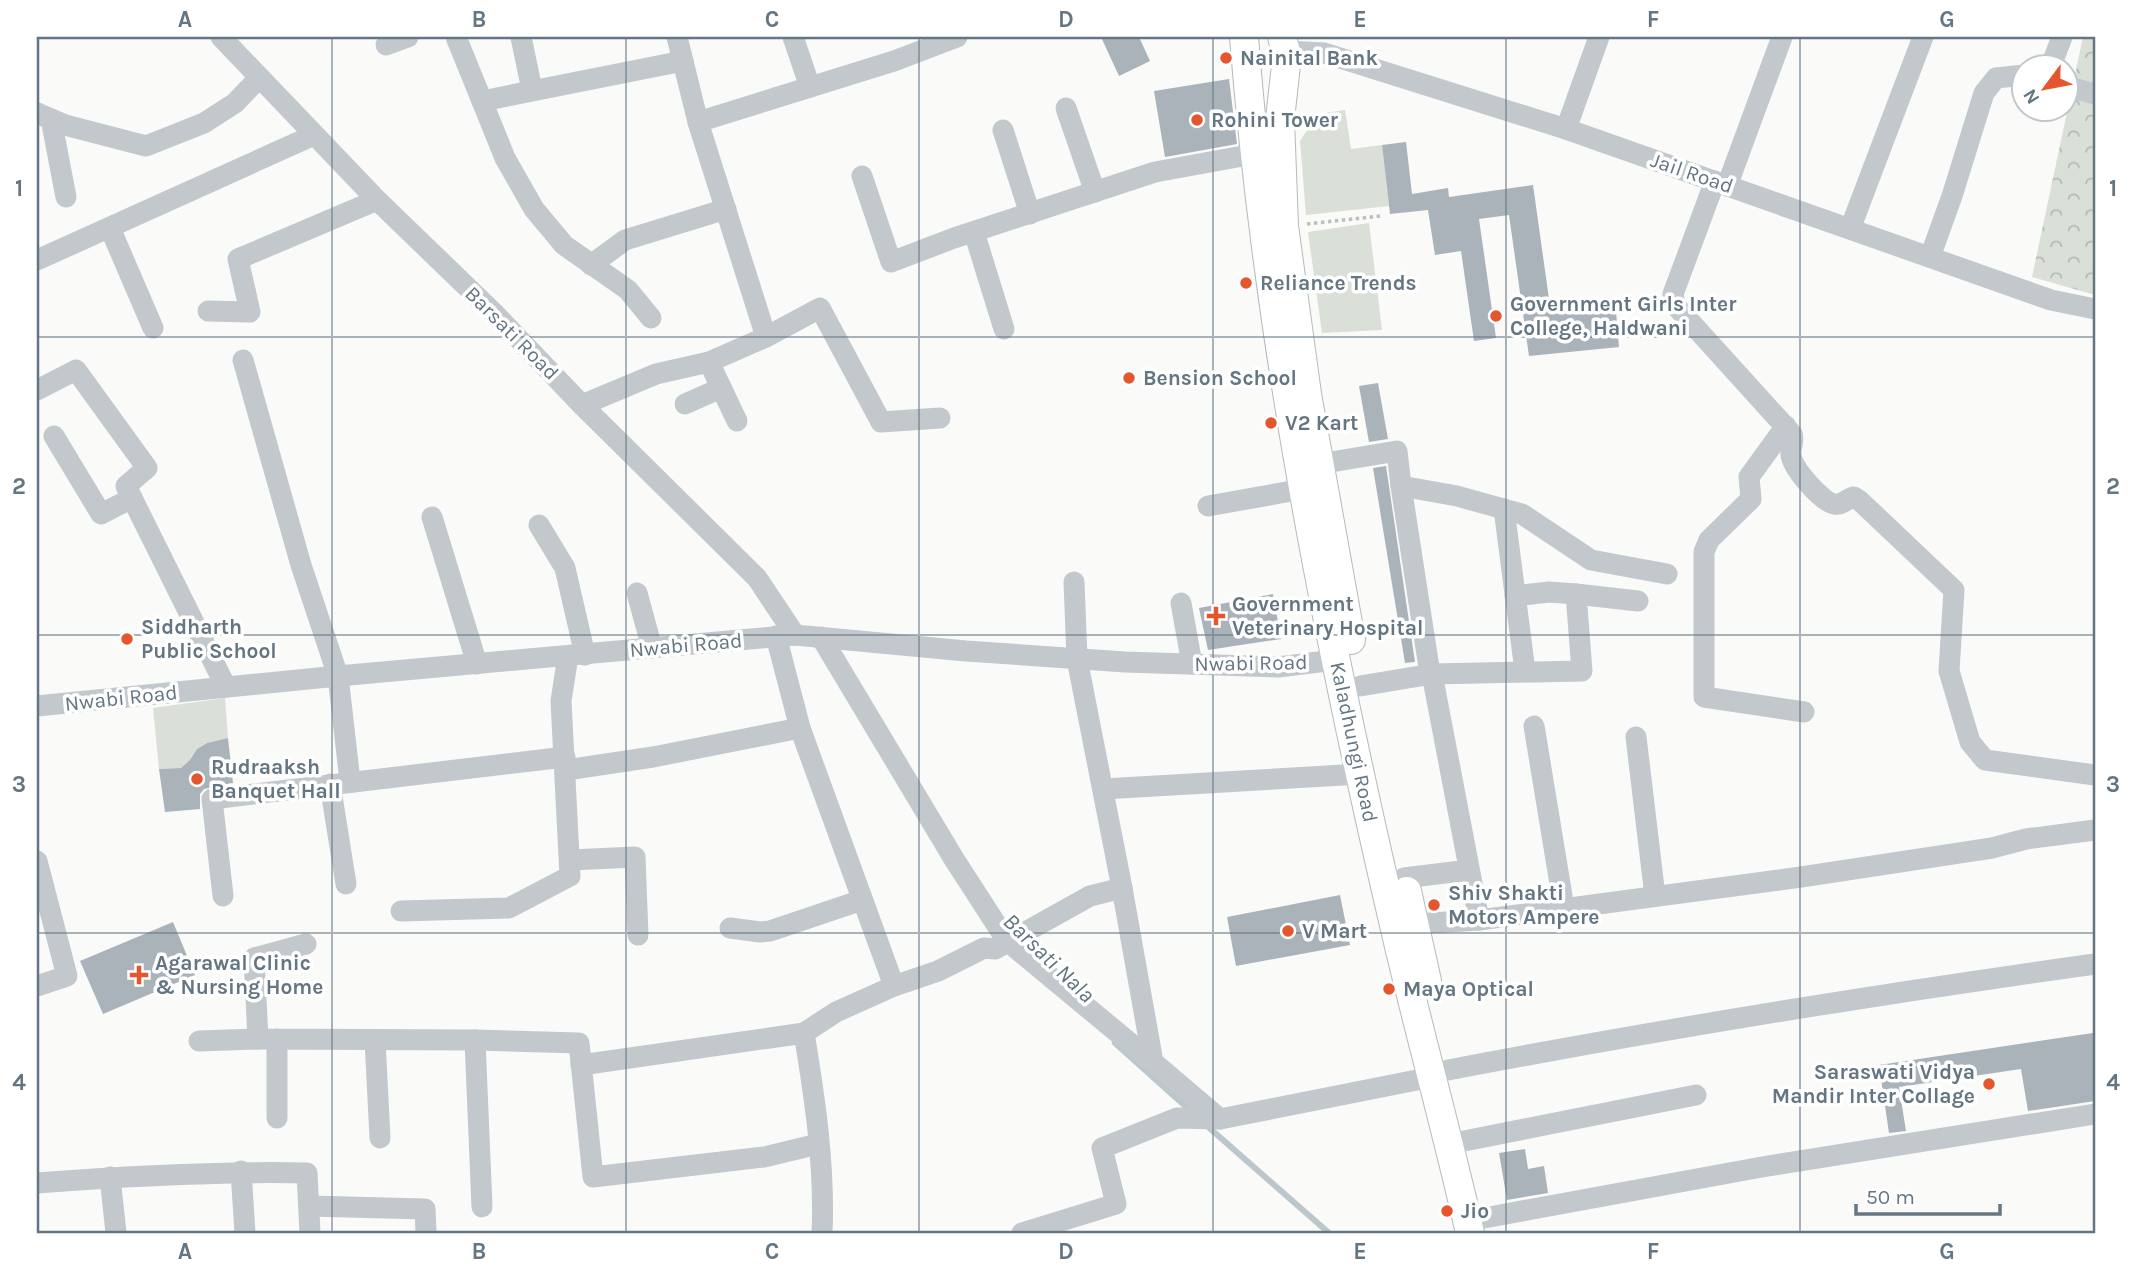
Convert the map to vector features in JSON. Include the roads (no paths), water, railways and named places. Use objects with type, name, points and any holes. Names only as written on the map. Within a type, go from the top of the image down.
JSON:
[{"type":"main road","name":"Kaladhungi Road","points":[[1244,37],[1254,154],[1276,332],[1303,489],[1345,658],[1360,686],[1414,924],[1440,1073],[1477,1226]]},
{"type":"main road","name":"Kaladhungi Road","points":[[1284,55],[1280,119],[1284,226],[1361,774],[1398,944],[1464,1141],[1477,1226]]},
{"type":"main road","points":[[1248,81],[1266,84],[1284,55]]},
{"type":"street","name":"Barsati Road","points":[[221,37],[377,200],[495,314],[582,405],[757,578],[785,636],[800,728],[894,986]]},
{"type":"street","points":[[386,45],[408,37]]},
{"type":"street","points":[[456,37],[505,158],[534,209],[564,245],[628,290],[651,318]]},
{"type":"street","points":[[521,37],[532,90]]},
{"type":"street","points":[[677,37],[698,122],[766,337]]},
{"type":"street","points":[[793,37],[810,88]]},
{"type":"street","points":[[698,122],[894,61],[957,37]]},
{"type":"street","points":[[1566,129],[1600,37]]},
{"type":"street","points":[[1782,37],[1672,301],[1786,426],[1794,437],[1791,457],[1803,477],[1822,498],[1836,505],[1842,504],[1850,497],[1860,501],[1954,590],[1949,671],[1970,742],[1978,753],[1985,760],[2095,775]]},
{"type":"street","points":[[1850,229],[1923,37]]},
{"type":"street","name":"Jail Road","points":[[1284,55],[1324,53],[1566,129],[2052,300],[2095,309]]},
{"type":"street","points":[[482,101],[683,61]]},
{"type":"street","points":[[1930,257],[1984,93],[1996,78],[2010,76]]},
{"type":"street","points":[[44,116],[146,146],[204,123],[234,103],[259,78]]},
{"type":"street","points":[[1066,108],[1096,192]]},
{"type":"street","points":[[44,116],[66,197]]},
{"type":"street","points":[[1003,130],[1030,214]]},
{"type":"street","points":[[37,260],[314,135]]},
{"type":"street","points":[[862,176],[891,262],[1155,172],[1254,154]]},
{"type":"street","points":[[208,311],[250,312],[238,259],[377,200]]},
{"type":"street","points":[[591,265],[625,240],[726,209]]},
{"type":"street","points":[[110,228],[153,328]]},
{"type":"street","points":[[974,232],[1004,329]]},
{"type":"street","points":[[582,405],[656,374],[709,362],[820,309],[881,422],[940,418]]},
{"type":"street","points":[[243,360],[301,565],[338,676],[346,884]]},
{"type":"street","points":[[709,362],[737,421]]},
{"type":"street","points":[[37,390],[76,370],[147,468],[126,486],[226,687]]},
{"type":"street","points":[[685,404],[722,388]]},
{"type":"street","points":[[1786,426],[1749,477],[1751,499],[1709,540],[1704,552],[1704,697],[1804,712]]},
{"type":"street","points":[[44,433],[100,514],[132,498]]},
{"type":"street","points":[[1319,464],[1397,451],[1431,674],[1479,920]]},
{"type":"street","points":[[1401,486],[1457,496],[1522,514],[1591,560],[1667,574]]},
{"type":"street","points":[[1208,506],[1303,489]]},
{"type":"street","points":[[1504,509],[1525,671]]},
{"type":"street","points":[[432,517],[477,664]]},
{"type":"street","points":[[401,911],[509,908],[570,876],[561,701],[577,655],[565,568],[539,525]]},
{"type":"street","points":[[1074,582],[1077,659],[1104,789],[1153,1062]]},
{"type":"street","points":[[637,593],[652,648]]},
{"type":"street","points":[[1515,596],[1576,593],[1638,601]]},
{"type":"street","points":[[1360,686],[1431,674],[1582,671],[1576,593]]},
{"type":"street","points":[[1181,603],[1192,664]]},
{"type":"street","name":"Nwabi Road","points":[[37,706],[785,636],[1077,659],[1192,664],[1278,667],[1345,658]]},
{"type":"street","points":[[821,637],[954,859],[1001,945],[1153,1062],[1207,1119]]},
{"type":"street","points":[[1534,726],[1564,908]]},
{"type":"street","points":[[223,896],[212,799],[340,782],[653,757],[800,728]]},
{"type":"street","points":[[1636,737],[1655,896]]},
{"type":"street","points":[[1104,789],[1361,774]]},
{"type":"street","points":[[1414,924],[1479,920],[1815,875],[2095,830]]},
{"type":"street","points":[[570,860],[635,857],[638,935]]},
{"type":"street","points":[[37,860],[66,976],[37,985]]},
{"type":"street","points":[[1404,878],[1469,870]]},
{"type":"street","points":[[581,1065],[804,1033],[836,1012],[894,986],[938,971],[984,948],[1001,945],[1090,896],[1122,888]]},
{"type":"street","points":[[730,928],[770,931],[863,900]]},
{"type":"street","points":[[276,1118],[254,958],[306,944]]},
{"type":"street","points":[[1022,1233],[1116,1204],[1102,1148],[1177,1118],[1207,1119],[1574,1046],[1682,1030],[1876,995],[2095,964]]},
{"type":"street","points":[[804,1033],[813,1088],[822,1187],[822,1233]]},
{"type":"street","points":[[375,1040],[380,1138]]},
{"type":"street","points":[[199,1041],[475,1040],[579,1043],[593,1177],[764,1157],[818,1144]]},
{"type":"street","points":[[475,1040],[482,1207]]},
{"type":"street","points":[[1464,1141],[1696,1095]]},
{"type":"street","points":[[1477,1226],[1762,1167],[2095,1114]]},
{"type":"street","points":[[242,1171],[245,1233]]},
{"type":"street","points":[[37,1183],[242,1171],[307,1173],[310,1233]]},
{"type":"street","points":[[110,1177],[116,1233]]},
{"type":"street","points":[[309,1206],[425,1209],[426,1233]]},
{"type":"waterway","name":"Barsati Nala","points":[[1115,1043],[1193,1113]]},
{"type":"waterway","name":"Barsati Nala","points":[[1206,1125],[1329,1233]]},
{"type":"place","name":"Nainital Bank","points":[[1226,58]]},
{"type":"place","name":"Rohini Tower","points":[[1197,120]]},
{"type":"place","name":"Reliance Trends","points":[[1246,283]]},
{"type":"place","name":"Government Girls Inter College, Haldwani","points":[[1496,316]]},
{"type":"place","name":"Bension School","points":[[1129,378]]},
{"type":"place","name":"V2 Kart","points":[[1271,423]]},
{"type":"place","name":"Government Veterinary Hospital","points":[[1216,616]]},
{"type":"place","name":"Siddharth Public School","points":[[127,639]]},
{"type":"place","name":"Rudraaksh Banquet Hall","points":[[197,779]]},
{"type":"place","name":"Shiv Shakti Motors Ampere","points":[[1434,905]]},
{"type":"place","name":"V Mart","points":[[1288,931]]},
{"type":"place","name":"Agarawal Clinic & Nursing Home","points":[[139,975]]},
{"type":"place","name":"Maya Optical","points":[[1389,989]]},
{"type":"place","name":"Saraswati Vidya Mandir Inter Collage","points":[[1989,1084]]},
{"type":"place","name":"Jio","points":[[1447,1211]]}]
